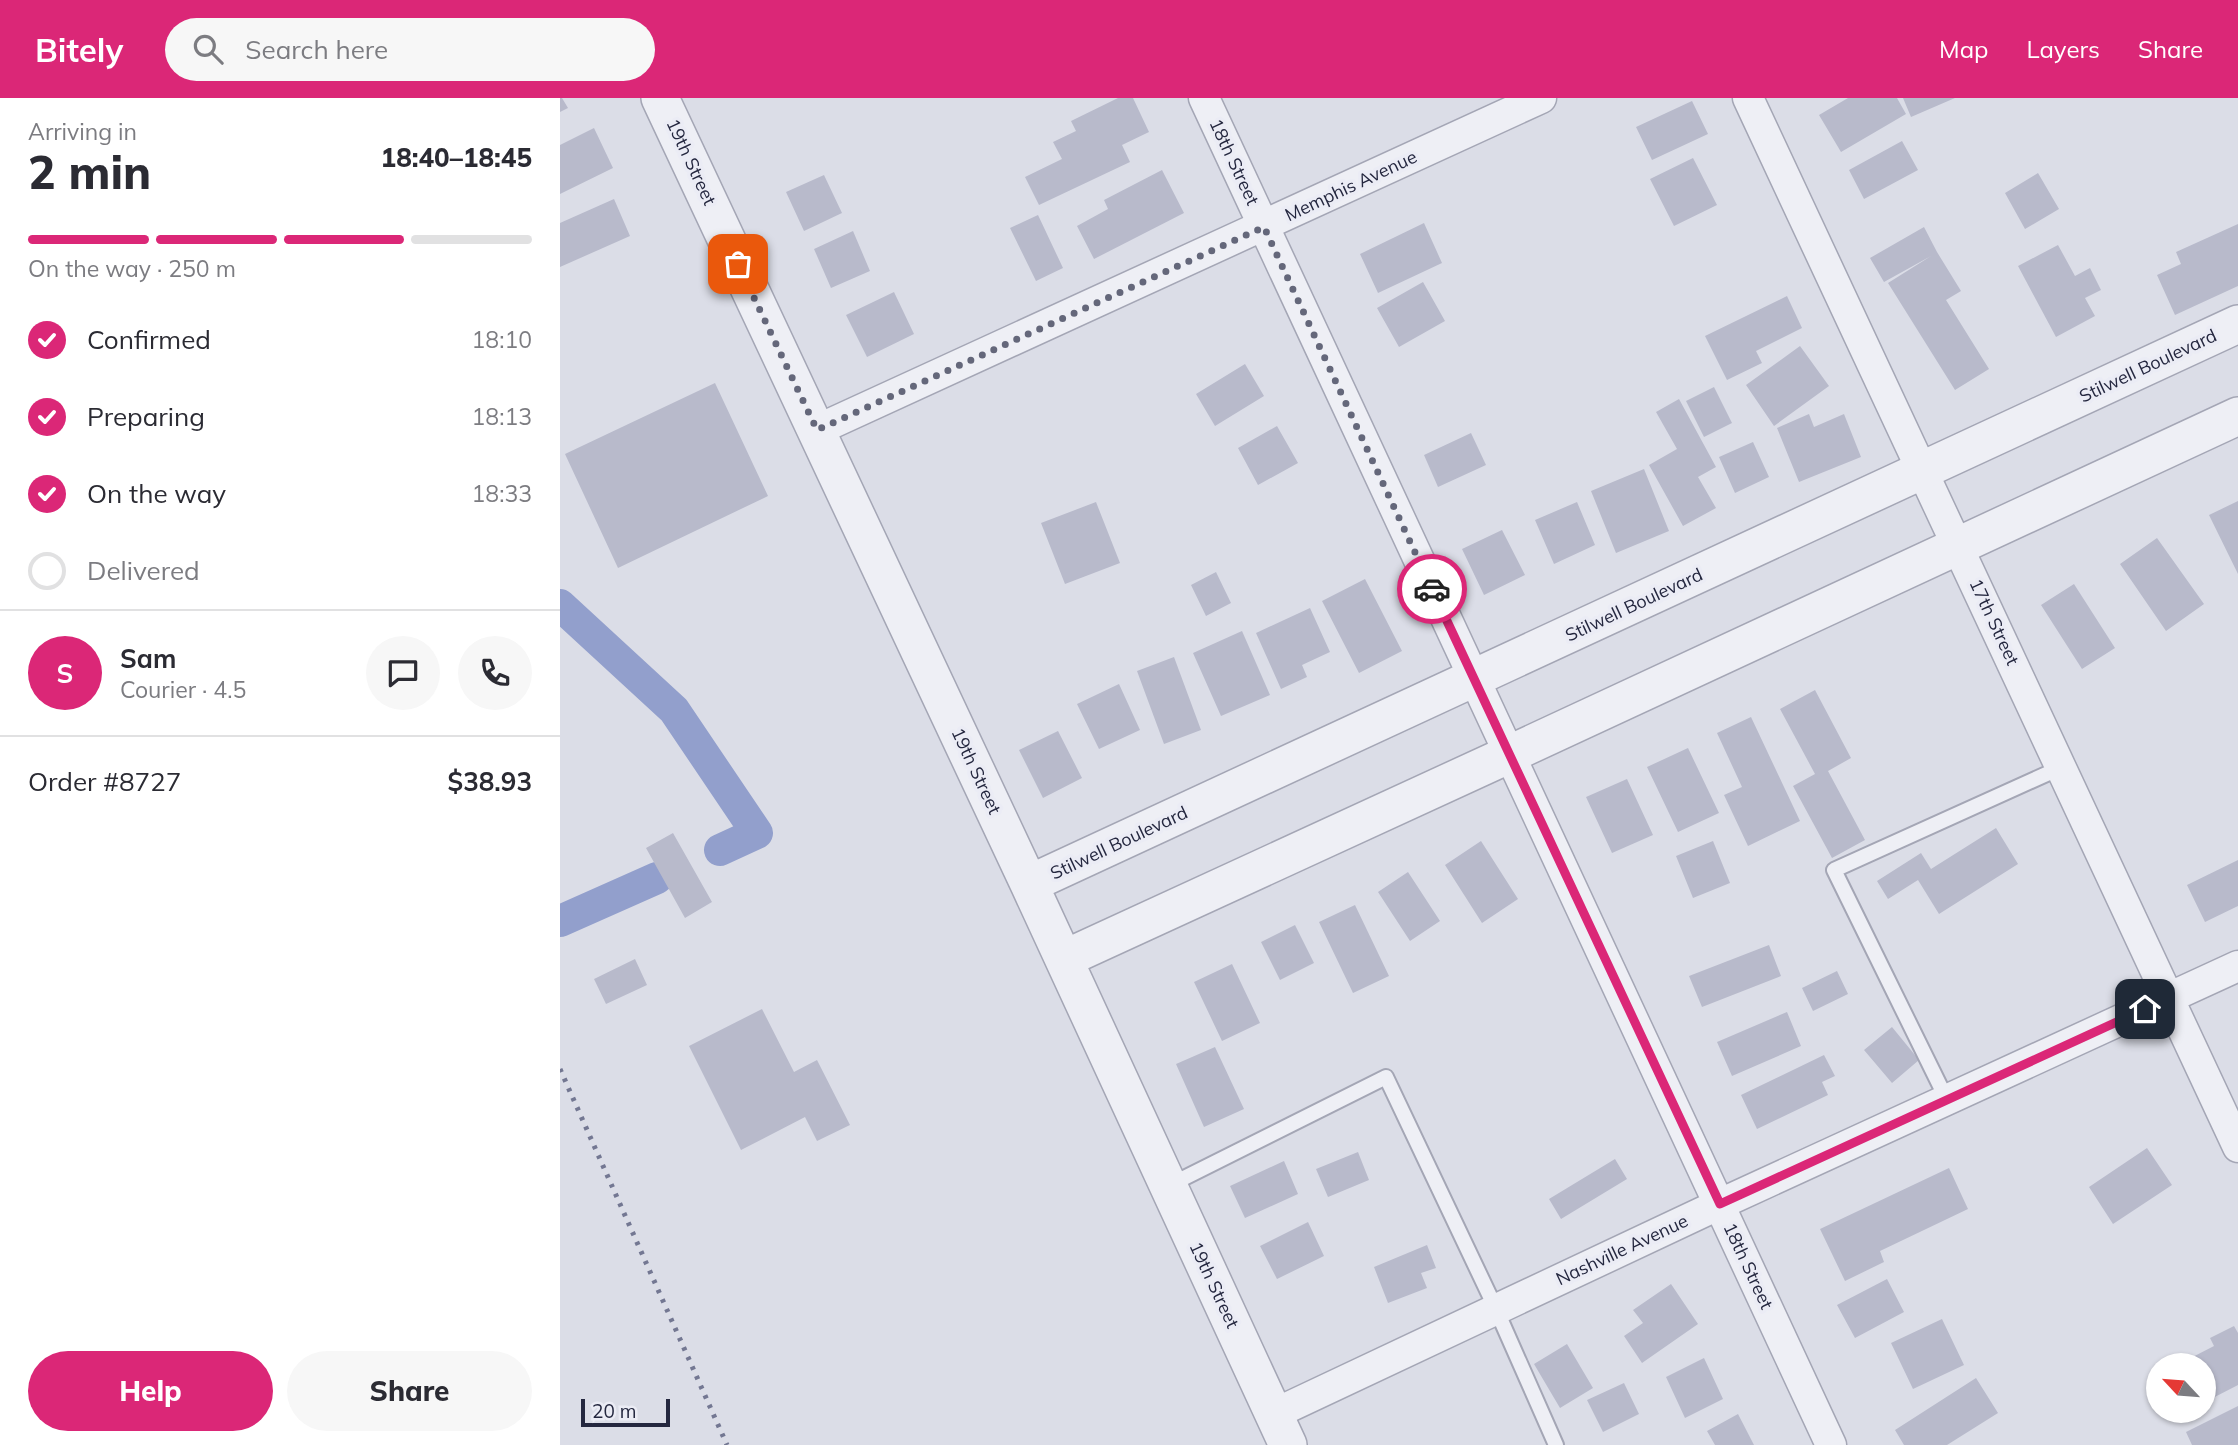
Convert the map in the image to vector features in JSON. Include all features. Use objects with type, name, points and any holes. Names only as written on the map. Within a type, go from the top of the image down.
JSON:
[{"type":"street","name":"19th Street","points":[[660,98],[1029,884],[1281,1430]]},
{"type":"street","name":"18th Street","points":[[1204,98],[1831,1445]]},
{"type":"street","name":"Memphis Avenue","points":[[817,430],[1541,98]]},
{"type":"street","name":"17th Street","points":[[1748,98],[2238,1147]]},
{"type":"street","name":"Stilwell Boulevard","points":[[1029,884],[2238,324]]},
{"type":"street","points":[[1063,959],[2238,416]]},
{"type":"street","name":"Nashville Avenue","points":[[1281,1430],[1496,1310],[2238,966]]},
{"type":"lane","points":[[1947,1100],[1834,870],[2062,767]]},
{"type":"lane","points":[[1168,1186],[1386,1077],[1496,1310],[1556,1445]]},
{"type":"building","points":[[560,98],[568,108],[560,112]]},
{"type":"building","points":[[1118,98],[1133,98],[1149,132],[1122,145],[1130,162],[1039,205],[1025,177],[1062,159],[1053,142],[1076,131],[1071,121]]},
{"type":"building","points":[[1848,98],[1897,98],[1906,114],[1841,152],[1819,115]]},
{"type":"building","points":[[1903,98],[1955,98],[1911,117]]},
{"type":"building","points":[[1692,101],[1708,134],[1652,160],[1636,127]]},
{"type":"building","points":[[594,128],[613,168],[560,194],[560,145]]},
{"type":"building","points":[[1902,141],[1918,170],[1864,199],[1849,170]]},
{"type":"building","points":[[1693,158],[1717,205],[1674,226],[1650,179]]},
{"type":"building","points":[[1162,170],[1184,213],[1094,259],[1077,226],[1108,209],[1104,200]]},
{"type":"building","points":[[2038,173],[2059,209],[2025,229],[2005,193]]},
{"type":"building","points":[[824,175],[842,213],[804,231],[786,192]]},
{"type":"building","points":[[614,199],[630,236],[560,267],[560,223]]},
{"type":"building","points":[[1038,215],[1063,268],[1036,281],[1010,228]]},
{"type":"building","points":[[1424,223],[1442,263],[1378,293],[1360,254]]},
{"type":"building","points":[[2238,224],[2238,286],[2175,315],[2157,275],[2181,264],[2176,252]]},
{"type":"building","points":[[1924,227],[1961,291],[1946,300],[1989,369],[1955,390],[1888,283],[1931,256],[1884,282],[1870,258]]},
{"type":"building","points":[[853,231],[870,271],[831,288],[814,249]]},
{"type":"building","points":[[2058,245],[2075,276],[2090,268],[2101,290],[2085,298],[2095,316],[2056,337],[2018,266]]},
{"type":"building","points":[[1423,282],[1445,321],[1399,347],[1377,308]]},
{"type":"building","points":[[894,292],[914,334],[867,357],[846,315]]},
{"type":"building","points":[[1787,296],[1802,328],[1756,351],[1762,363],[1727,380],[1705,336]]},
{"type":"building","points":[[1800,346],[1829,386],[1774,426],[1746,385]]},
{"type":"building","points":[[1245,364],[1264,396],[1215,426],[1196,394]]},
{"type":"building","points":[[715,383],[768,496],[618,568],[565,454]]},
{"type":"building","points":[[1714,387],[1732,423],[1704,437],[1686,401]]},
{"type":"building","points":[[1679,399],[1716,467],[1698,477],[1716,508],[1683,526],[1649,465],[1677,449],[1656,412]]},
{"type":"building","points":[[1809,414],[1814,427],[1844,414],[1861,457],[1799,482],[1777,428]]},
{"type":"building","points":[[1277,426],[1298,463],[1258,485],[1238,448]]},
{"type":"building","points":[[1471,433],[1486,465],[1438,487],[1424,455]]},
{"type":"building","points":[[1753,442],[1769,477],[1735,493],[1719,457]]},
{"type":"building","points":[[1644,469],[1669,531],[1616,553],[1591,491]]},
{"type":"building","points":[[2238,501],[2238,574],[2209,515]]},
{"type":"building","points":[[1096,502],[1120,563],[1065,584],[1041,523]]},
{"type":"building","points":[[1577,502],[1595,545],[1554,564],[1535,520]]},
{"type":"building","points":[[1502,530],[1525,575],[1484,595],[1462,549]]},
{"type":"building","points":[[2157,538],[2204,604],[2166,631],[2120,564]]},
{"type":"building","points":[[1216,572],[1231,603],[1206,616],[1191,585]]},
{"type":"building","points":[[1365,579],[1402,651],[1359,673],[1322,601]]},
{"type":"building","points":[[2074,584],[2115,648],[2082,669],[2041,605]]},
{"type":"building","points":[[1310,608],[1330,652],[1302,665],[1307,677],[1281,689],[1256,633]]},
{"type":"building","points":[[1242,631],[1270,695],[1221,716],[1193,653]]},
{"type":"building","points":[[1174,657],[1201,730],[1164,744],[1137,671]]},
{"type":"building","points":[[1119,684],[1140,730],[1099,749],[1077,704]]},
{"type":"building","points":[[1815,690],[1851,758],[1828,771],[1865,840],[1832,858],[1793,786],[1815,774],[1780,709]]},
{"type":"building","points":[[1751,717],[1800,821],[1748,846],[1724,795],[1742,787],[1717,733]]},
{"type":"building","points":[[1058,731],[1082,778],[1043,798],[1019,750]]},
{"type":"building","points":[[1688,748],[1719,813],[1678,832],[1647,767]]},
{"type":"building","points":[[1627,779],[1653,835],[1612,853],[1586,797]]},
{"type":"building","points":[[1996,828],[2018,864],[1939,914],[1918,880],[1888,899],[1877,881],[1921,853],[1931,869]]},
{"type":"building","points":[[673,833],[712,902],[685,918],[646,848]]},
{"type":"building","points":[[1481,841],[1518,899],[1482,923],[1445,865]]},
{"type":"building","points":[[1713,841],[1730,883],[1693,898],[1676,856]]},
{"type":"building","points":[[2238,860],[2238,906],[2205,922],[2187,885]]},
{"type":"building","points":[[1408,872],[1440,921],[1410,941],[1378,892]]},
{"type":"building","points":[[1355,905],[1389,976],[1353,993],[1319,922]]},
{"type":"building","points":[[1295,925],[1314,963],[1280,980],[1261,942]]},
{"type":"building","points":[[1769,945],[1781,976],[1702,1007],[1689,976]]},
{"type":"building","points":[[635,959],[647,985],[606,1004],[594,979]]},
{"type":"building","points":[[1232,964],[1260,1023],[1222,1041],[1194,982]]},
{"type":"building","points":[[1837,971],[1848,994],[1813,1011],[1802,988]]},
{"type":"building","points":[[762,1009],[794,1072],[817,1060],[850,1125],[817,1141],[805,1117],[741,1150],[689,1046]]},
{"type":"building","points":[[1787,1012],[1801,1046],[1732,1076],[1717,1042]]},
{"type":"building","points":[[1892,1027],[1919,1060],[1892,1083],[1864,1050]]},
{"type":"building","points":[[1215,1047],[1244,1109],[1204,1127],[1176,1064]]},
{"type":"building","points":[[1824,1055],[1835,1076],[1822,1082],[1828,1095],[1757,1129],[1741,1095]]},
{"type":"building","points":[[2147,1148],[2172,1185],[2113,1224],[2089,1187]]},
{"type":"building","points":[[1358,1152],[1369,1180],[1328,1197],[1316,1169]]},
{"type":"building","points":[[1615,1159],[1627,1179],[1561,1219],[1549,1199]]},
{"type":"building","points":[[1284,1161],[1298,1194],[1245,1218],[1230,1186]]},
{"type":"building","points":[[1949,1168],[1968,1209],[1880,1251],[1884,1262],[1845,1281],[1820,1229]]},
{"type":"building","points":[[1308,1222],[1324,1256],[1277,1279],[1260,1246]]},
{"type":"building","points":[[1427,1245],[1436,1268],[1421,1273],[1427,1288],[1388,1303],[1374,1267]]},
{"type":"building","points":[[1887,1279],[1904,1312],[1855,1338],[1837,1305]]},
{"type":"building","points":[[1671,1284],[1698,1324],[1642,1363],[1624,1336],[1643,1323],[1633,1310]]},
{"type":"building","points":[[1942,1319],[1964,1365],[1913,1389],[1891,1343]]},
{"type":"building","points":[[2234,1326],[2238,1333],[2238,1385],[2216,1396],[2216,1353],[2200,1353],[2214,1346],[2210,1338]]},
{"type":"building","points":[[1567,1344],[1593,1388],[1560,1408],[1534,1364]]},
{"type":"building","points":[[1704,1358],[1723,1399],[1685,1418],[1666,1377]]},
{"type":"building","points":[[1976,1378],[1998,1413],[1947,1445],[1904,1445],[1895,1430]]},
{"type":"building","points":[[1624,1383],[1639,1414],[1603,1432],[1587,1400]]},
{"type":"building","points":[[2238,1406],[2238,1445],[2192,1445],[2186,1432],[2204,1423],[2216,1423],[2216,1417]]},
{"type":"building","points":[[1738,1414],[1754,1445],[1715,1445],[1707,1431]]},
{"type":"waterway","points":[[560,605],[674,710],[757,833],[720,850]]},
{"type":"waterway","points":[[560,921],[657,878]]},
{"type":"railway","points":[[560,1069],[727,1445]]},
{"type":"way so far","points":[[738,264],[817,430],[1264,227],[1432,589]]},
{"type":"route","points":[[1432,589],[1720,1204],[2145,1009]]}]
